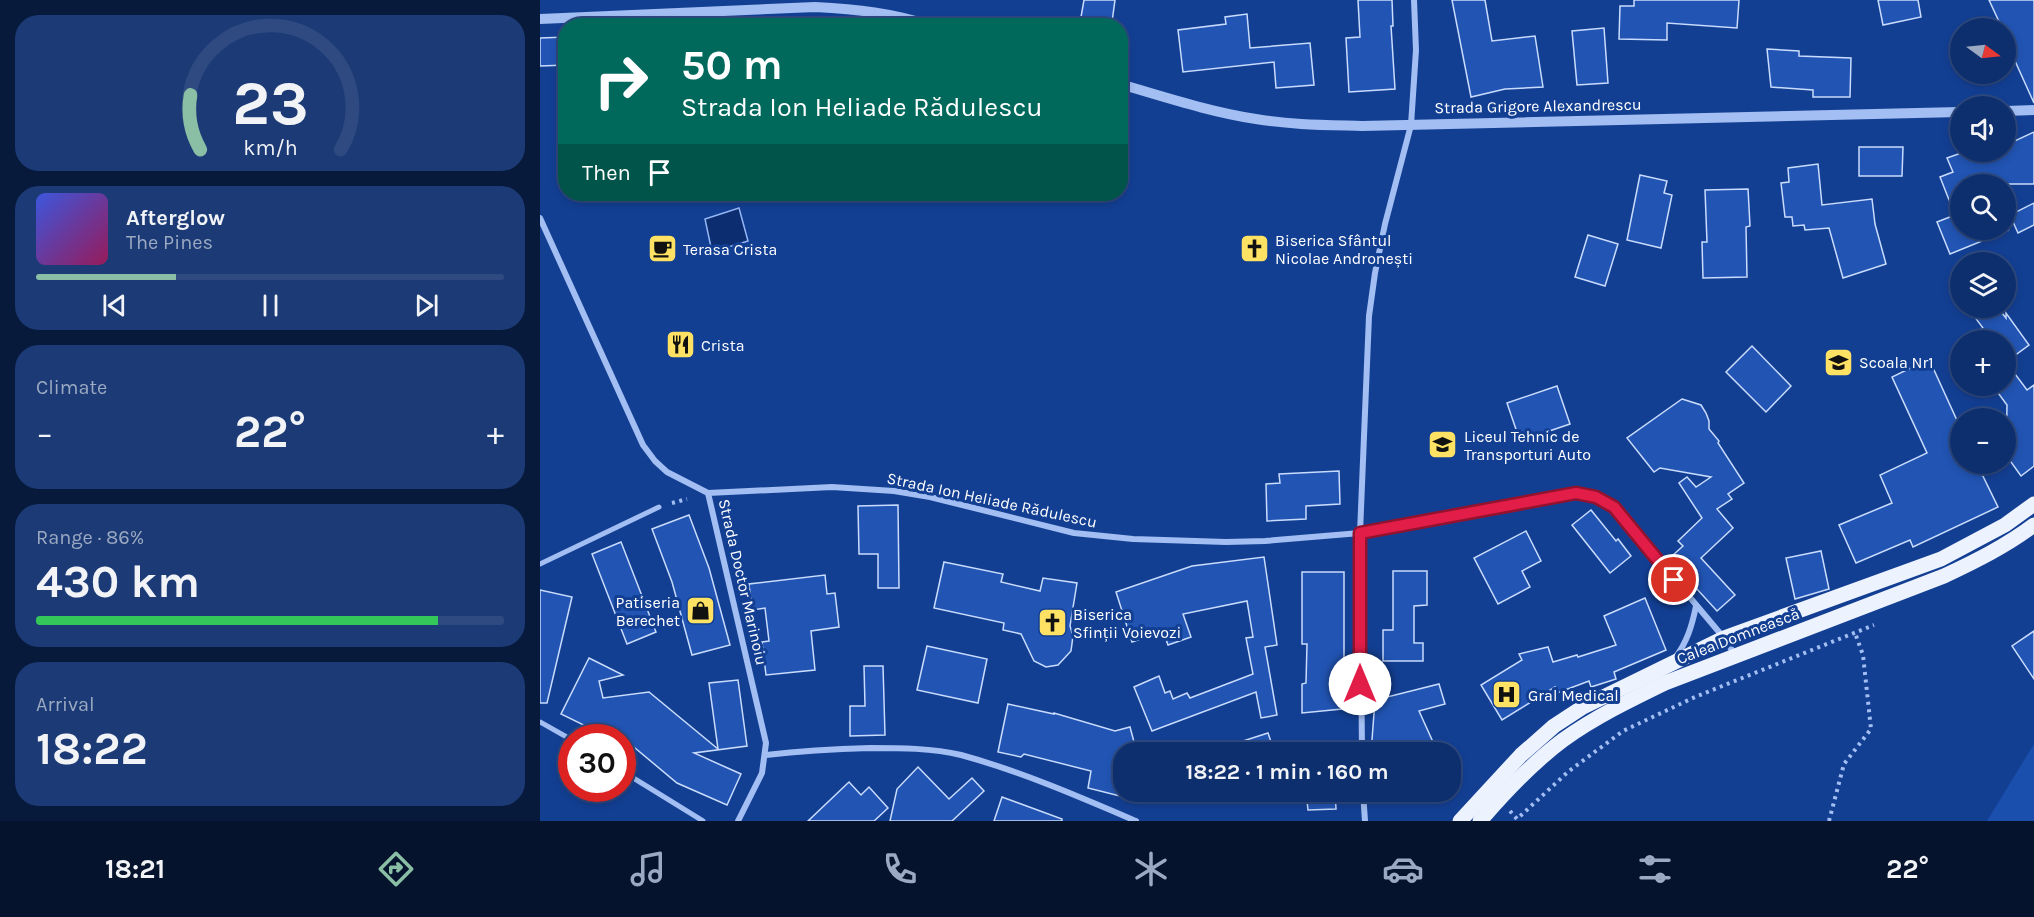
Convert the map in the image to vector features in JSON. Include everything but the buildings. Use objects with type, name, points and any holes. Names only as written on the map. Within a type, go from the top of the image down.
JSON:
[{"type":"main road","name":"Calea Domnească","points":[[1460,821],[1521,755],[1554,726],[1583,707],[1724,638],[1941,559],[2005,525],[2034,504]]},
{"type":"main road","name":"Calea Domnească","points":[[1480,821],[1542,756],[1592,721],[1665,683],[1944,576],[1978,560],[2034,525]]},
{"type":"street","points":[[1362,742],[1360,533],[1369,316],[1385,224],[1410,124],[1416,51],[1414,0]]},
{"type":"street","points":[[563,18],[815,7],[856,9],[903,18]]},
{"type":"street","points":[[540,19],[558,18]]},
{"type":"street","name":"Strada Grigore Alexandrescu","points":[[1128,86],[1254,119],[1316,125],[1950,112]]},
{"type":"street","points":[[2016,111],[2034,110]]},
{"type":"street","name":"Strada Doctor Marinoiu","points":[[540,218],[643,445],[667,472],[708,493],[766,742],[762,773],[738,821]]},
{"type":"street","name":"Strada Ion Heliade Rădulescu","points":[[708,493],[832,487],[894,491],[930,497],[1074,532],[1133,539],[1226,542],[1360,533],[1576,493],[1596,497],[1614,507],[1724,638],[1735,656]]},
{"type":"street","points":[[540,564],[659,507]]},
{"type":"street","points":[[1672,662],[1690,633],[1696,606]]},
{"type":"street","points":[[540,722],[558,732]]},
{"type":"street","points":[[766,755],[824,749],[892,748],[924,749],[960,755],[1021,775],[1136,821]]},
{"type":"street","points":[[636,780],[703,821]]},
{"type":"street","points":[[1364,802],[1365,821]]},
{"type":"path","points":[[659,507],[708,493]]},
{"type":"path","points":[[1829,821],[1844,764],[1871,729],[1863,654],[1847,614]]},
{"type":"path","points":[[1499,800],[1517,819],[1569,771],[1623,731],[1695,697],[1884,620]]},
{"type":"shaded area","points":[[739,208],[748,241],[712,252],[705,219]]},
{"type":"shaded area","points":[[2034,744],[2034,821],[1987,821]]},
{"type":"place","name":"Terasa Crista","points":[[662,249]]},
{"type":"place","name":"Biserica Sfântul Nicolae Andronești","points":[[1254,249]]},
{"type":"place","name":"Crista","points":[[680,345]]},
{"type":"place","name":"Scoala Nr1","points":[[1838,362]]},
{"type":"place","name":"Liceul Tehnic de Transporturi Auto","points":[[1443,445]]},
{"type":"place","name":"Patiseria Berechet","points":[[701,611]]},
{"type":"place","name":"Biserica Sfinții Voievozi","points":[[1052,623]]},
{"type":"place","name":"Gral Medical","points":[[1507,695]]},
{"type":"route","points":[[1360,684],[1360,533],[1576,493],[1596,497],[1614,507],[1674,580]]}]
